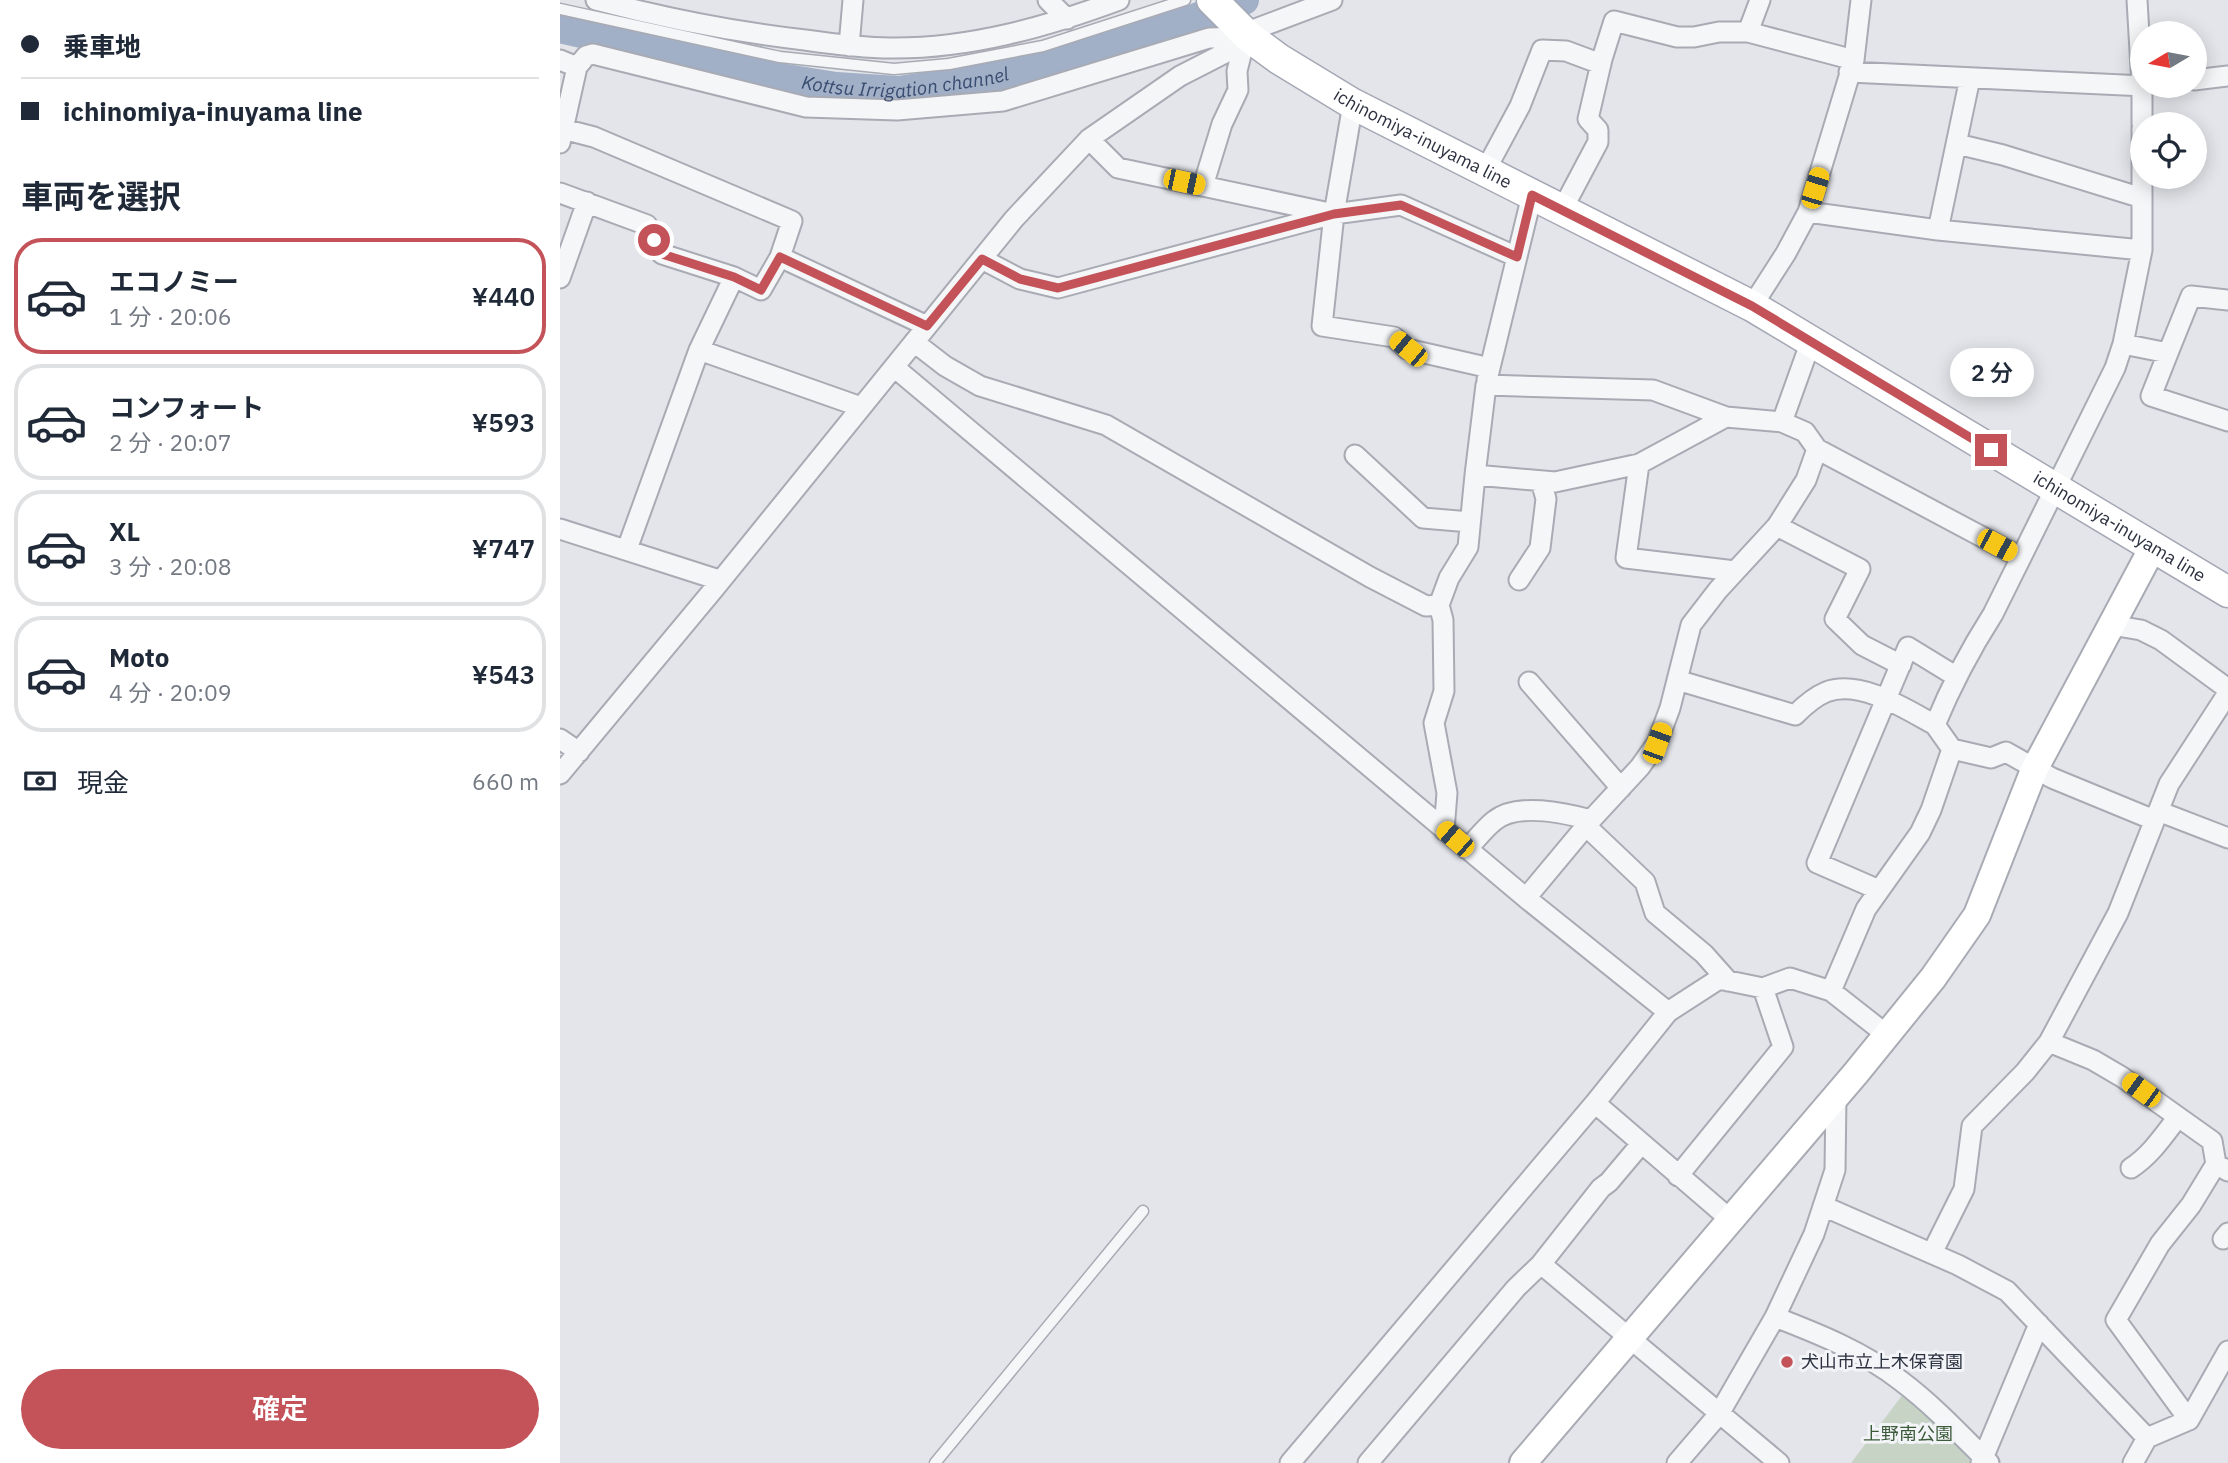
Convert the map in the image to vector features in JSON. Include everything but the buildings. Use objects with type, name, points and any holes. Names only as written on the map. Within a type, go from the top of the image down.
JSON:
[{"type":"main road","name":"ichinomiya-inuyama line","points":[[1212,0],[1249,37],[1279,59],[1353,104],[1752,306],[2228,592]]},
{"type":"street","points":[[596,0],[649,14],[738,31],[849,46],[891,48],[932,46],[1017,33],[1119,0]]},
{"type":"street","points":[[849,46],[853,0]]},
{"type":"street","points":[[1048,0],[1067,19]]},
{"type":"street","points":[[560,774],[1014,219],[1089,139],[1180,76],[1223,54],[1267,24],[1332,0]]},
{"type":"street","points":[[1748,32],[1759,0]]},
{"type":"street","points":[[1752,306],[1808,212],[1852,66],[1861,0]]},
{"type":"street","points":[[2137,0],[2138,21]]},
{"type":"street","points":[[1562,210],[1599,137],[1596,126],[1588,119],[1601,64],[1614,21],[1617,20],[1677,37],[1748,32],[1852,66],[1970,78],[2130,85]]},
{"type":"street","points":[[560,193],[647,225],[662,254],[734,277],[761,290],[780,257],[792,221],[594,137],[562,136],[568,64],[593,54],[806,107],[897,110],[1003,101],[1209,38],[1249,37]]},
{"type":"street","points":[[1203,186],[1222,124],[1238,90],[1237,71],[1249,37]]},
{"type":"street","points":[[1485,171],[1520,106],[1542,50],[1566,51],[1601,64]]},
{"type":"street","points":[[2207,78],[2228,76]]},
{"type":"street","points":[[1938,230],[1970,78]]},
{"type":"street","points":[[1353,104],[1334,214],[1322,326],[1394,337],[1408,349],[1488,376],[1653,390],[1726,417],[1782,422],[1805,432],[1817,449],[2020,557]]},
{"type":"street","points":[[1089,139],[1118,168],[1334,214]]},
{"type":"street","points":[[1957,144],[2003,155],[2142,198]]},
{"type":"street","points":[[1935,726],[1970,650],[1993,614],[2104,391],[2123,344],[2142,250],[2142,189]]},
{"type":"street","points":[[1444,830],[1447,793],[1434,723],[1444,691],[1443,620],[1439,605],[1449,578],[1468,547],[1488,376],[1532,195]]},
{"type":"street","points":[[560,278],[587,202]]},
{"type":"street","points":[[982,259],[1020,279],[1058,288],[1334,214],[1401,205],[1517,257]]},
{"type":"street","points":[[1808,212],[1938,230],[2142,250]]},
{"type":"street","points":[[780,257],[927,326]]},
{"type":"street","points":[[627,549],[699,350],[734,277]]},
{"type":"street","points":[[2228,300],[2191,296],[2151,396],[2228,421]]},
{"type":"street","points":[[1782,422],[1811,341]]},
{"type":"street","points":[[914,342],[945,366],[980,386],[1106,425],[1370,577],[1426,606],[1439,605]]},
{"type":"street","points":[[2123,344],[2168,352]]},
{"type":"street","points":[[699,350],[861,407]]},
{"type":"street","points":[[894,367],[1444,830],[1668,1012]]},
{"type":"street","points":[[1475,475],[1555,482],[1639,464],[1726,417]]},
{"type":"street","points":[[1526,898],[1640,767],[1657,743],[1670,708],[1691,625],[1735,571],[1777,526],[1806,480],[1817,449]]},
{"type":"street","points":[[1355,455],[1423,518],[1470,522]]},
{"type":"street","points":[[1639,464],[1626,558],[1735,571]]},
{"type":"street","points":[[1519,580],[1540,548],[1546,499],[1541,481]]},
{"type":"street","points":[[1777,526],[1860,569],[1835,619],[1862,645],[1901,664]]},
{"type":"street","points":[[560,529],[719,580]]},
{"type":"street","points":[[1523,1463],[1836,1096],[1933,978],[1977,915],[2034,770],[2153,547]]},
{"type":"street","points":[[1932,1253],[1964,1189],[1972,1126],[2025,1072],[2049,1042],[2118,913],[2169,784],[2223,711],[2228,691],[2161,640],[2141,630],[2111,625]]},
{"type":"street","points":[[1879,890],[1817,863],[1908,647],[1957,677]]},
{"type":"street","points":[[1677,680],[1795,715],[1810,701],[1842,688],[1886,697],[1935,726],[1952,749],[1991,758],[2006,752],[2034,770],[2156,816],[2228,838]]},
{"type":"street","points":[[1529,682],[1621,788]]},
{"type":"street","points":[[560,738],[579,752]]},
{"type":"street","points":[[1831,991],[1866,909],[1920,833],[1952,749]]},
{"type":"street","points":[[1467,849],[1495,820],[1505,814],[1556,811],[1589,823],[1645,882],[1655,913],[1704,954],[1728,981]]},
{"type":"street","points":[[1290,1463],[1595,1103],[1668,1012],[1718,979],[1763,988],[1790,978],[1831,991],[1886,1035]]},
{"type":"street","points":[[1678,1176],[1783,1047],[1763,988]]},
{"type":"street","points":[[2049,1042],[2113,1071],[2212,1141],[2222,1168],[2160,1244],[2116,1320],[2189,1420]]},
{"type":"street","points":[[1677,1463],[1719,1414],[1775,1317],[1814,1234],[1835,1170],[1836,1096]]},
{"type":"street","points":[[1595,1103],[1731,1220]]},
{"type":"street","points":[[2131,1168],[2157,1144],[2178,1117]]},
{"type":"street","points":[[1368,1463],[1641,1144]]},
{"type":"street","points":[[1824,1206],[1932,1253],[2007,1291],[2147,1438]]},
{"type":"street","points":[[1541,1264],[1779,1463]]},
{"type":"street","points":[[1775,1317],[1861,1355],[1901,1381],[1985,1462],[2039,1324]]},
{"type":"street","points":[[2133,1463],[2147,1438],[2189,1420],[2227,1354]]},
{"type":"lane","points":[[560,9],[780,57],[894,69],[949,64],[1043,46],[1185,0]]},
{"type":"lane","points":[[935,1463],[1143,1211]]},
{"type":"green space","name":"上野南公園","points":[[1907,1389],[1971,1462],[1970,1463],[1851,1463]]},
{"type":"waterway","name":"Kottsu Irrigation channel","points":[[560,28],[774,77],[836,87],[898,91],[988,78],[1048,63],[1180,24],[1244,0]]},
{"type":"place","name":"犬山市立上木保育園","points":[[1787,1362]]},
{"type":"route","points":[[654,240],[662,254],[734,277],[761,290],[780,257],[927,326],[982,259],[1020,279],[1058,288],[1334,214],[1401,205],[1517,257],[1532,195],[1752,306],[1991,450]]}]
